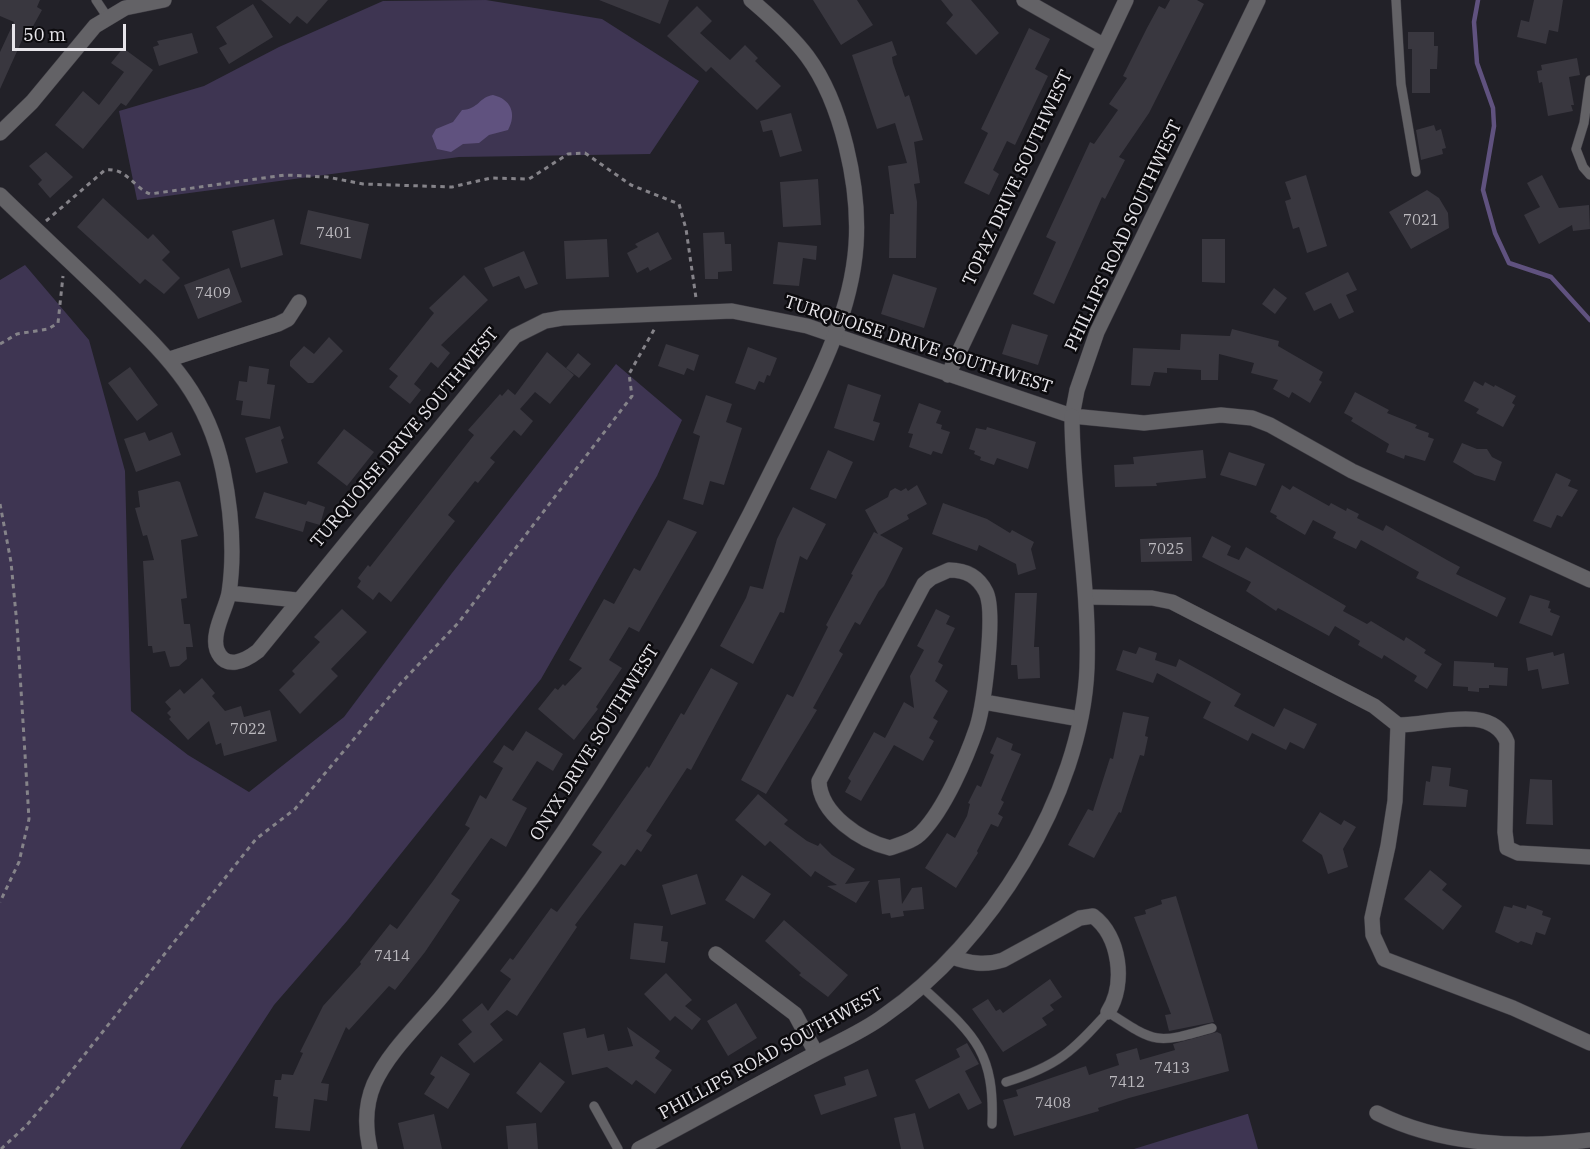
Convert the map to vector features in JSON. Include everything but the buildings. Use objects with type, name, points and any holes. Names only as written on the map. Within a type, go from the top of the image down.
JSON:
[{"type":"street","points":[[0,133],[32,102],[95,26],[125,8],[148,1],[164,0]]},
{"type":"street","name":"ONYX DRIVE SOUTHWEST","points":[[370,1149],[366,1127],[368,1100],[382,1068],[444,994],[531,879],[602,774],[688,632],[792,430],[834,335],[851,281],[856,244],[852,173],[842,134],[818,72],[793,39],[751,0]]},
{"type":"street","points":[[1024,0],[1103,45]]},
{"type":"street","name":"TOPAZ DRIVE SOUTHWEST","points":[[948,375],[1126,0]]},
{"type":"street","name":"PHILLIPS ROAD SOUTHWEST","points":[[639,1149],[884,1016],[922,987],[981,924],[1032,846],[1068,765],[1080,719],[1087,669],[1086,597],[1072,416],[1077,390],[1097,332],[1258,0]]},
{"type":"street","name":"TURQUOISE DRIVE SOUTHWEST","points":[[0,195],[170,359],[204,413],[218,451],[232,531],[229,593],[219,626],[216,648],[222,659],[232,663],[244,662],[258,651],[297,600],[515,336],[545,321],[562,318],[694,312],[751,313],[784,319],[834,335],[1072,416],[1144,423],[1221,415],[1252,418],[1270,425],[1352,471],[1590,580]]},
{"type":"street","points":[[170,359],[278,324],[288,319],[299,303]]},
{"type":"street","points":[[958,570],[972,575],[986,592],[988,646],[984,702],[968,750],[943,801],[921,834],[890,848],[855,831],[829,811],[819,789],[823,770],[924,584],[943,572],[958,570]]},
{"type":"street","points":[[229,593],[297,600]]},
{"type":"street","points":[[1086,597],[1152,598],[1172,602],[1374,706],[1398,725],[1470,719],[1484,720],[1495,725],[1503,732],[1507,741],[1504,832],[1507,848],[1518,853],[1590,857]]},
{"type":"street","points":[[984,702],[1080,719]]},
{"type":"street","points":[[1398,725],[1393,813],[1372,918],[1377,946],[1384,959],[1513,1008],[1590,1043]]},
{"type":"street","points":[[952,957],[968,962],[991,964],[1003,960],[1080,918],[1093,916],[1104,927],[1119,972],[1117,994],[1108,1012]]},
{"type":"street","points":[[716,954],[795,1014],[816,1053]]},
{"type":"street","points":[[1377,1113],[1434,1134],[1471,1142],[1556,1147],[1590,1140]]},
{"type":"lane","points":[[96,0],[108,18]]},
{"type":"lane","points":[[1396,0],[1403,103],[1416,172]]},
{"type":"lane","points":[[1590,80],[1584,123],[1576,149],[1583,167],[1590,175]]},
{"type":"lane","points":[[922,987],[965,1026],[979,1044],[987,1061],[991,1088],[992,1124]]},
{"type":"lane","points":[[1006,1082],[1043,1070],[1075,1049],[1108,1012],[1137,1031],[1162,1040],[1212,1028]]},
{"type":"lane","points":[[594,1106],[618,1149]]},
{"type":"path","points":[[37,230],[105,170],[112,169],[122,171],[138,188],[150,194],[285,175],[327,177],[363,184],[452,187],[491,178],[516,181],[530,179],[568,154],[585,153],[631,185],[679,204],[683,210],[696,291],[694,312]]},
{"type":"path","points":[[0,345],[17,334],[48,329],[58,323],[64,256]]},
{"type":"path","points":[[1,1149],[26,1126],[58,1088],[256,839],[295,809],[401,683],[459,622],[632,396],[629,374],[636,358],[665,313]]},
{"type":"path","points":[[0,504],[11,562],[17,625],[29,819],[19,862],[0,902]]},
{"type":"shaded area","points":[[486,0],[602,19],[699,81],[650,154],[459,157],[137,200],[119,111],[204,86],[279,47],[383,1]]},
{"type":"shaded area","points":[[493,95],[504,100],[511,108],[512,118],[508,130],[489,135],[479,143],[463,144],[451,152],[437,149],[432,136],[436,129],[453,122],[462,110],[472,108]]},
{"type":"shaded area","points":[[25,265],[89,340],[125,471],[131,711],[188,755],[249,792],[344,717],[452,573],[616,364],[682,420],[657,476],[541,679],[347,921],[274,1005],[180,1149],[0,1149],[0,280]]},
{"type":"shaded area","points":[[1247,1114],[1258,1149],[1134,1149]]},
{"type":"waterway","points":[[1478,0],[1474,22],[1477,63],[1493,108],[1494,126],[1483,190],[1495,233],[1509,263],[1551,277],[1590,320]]}]
